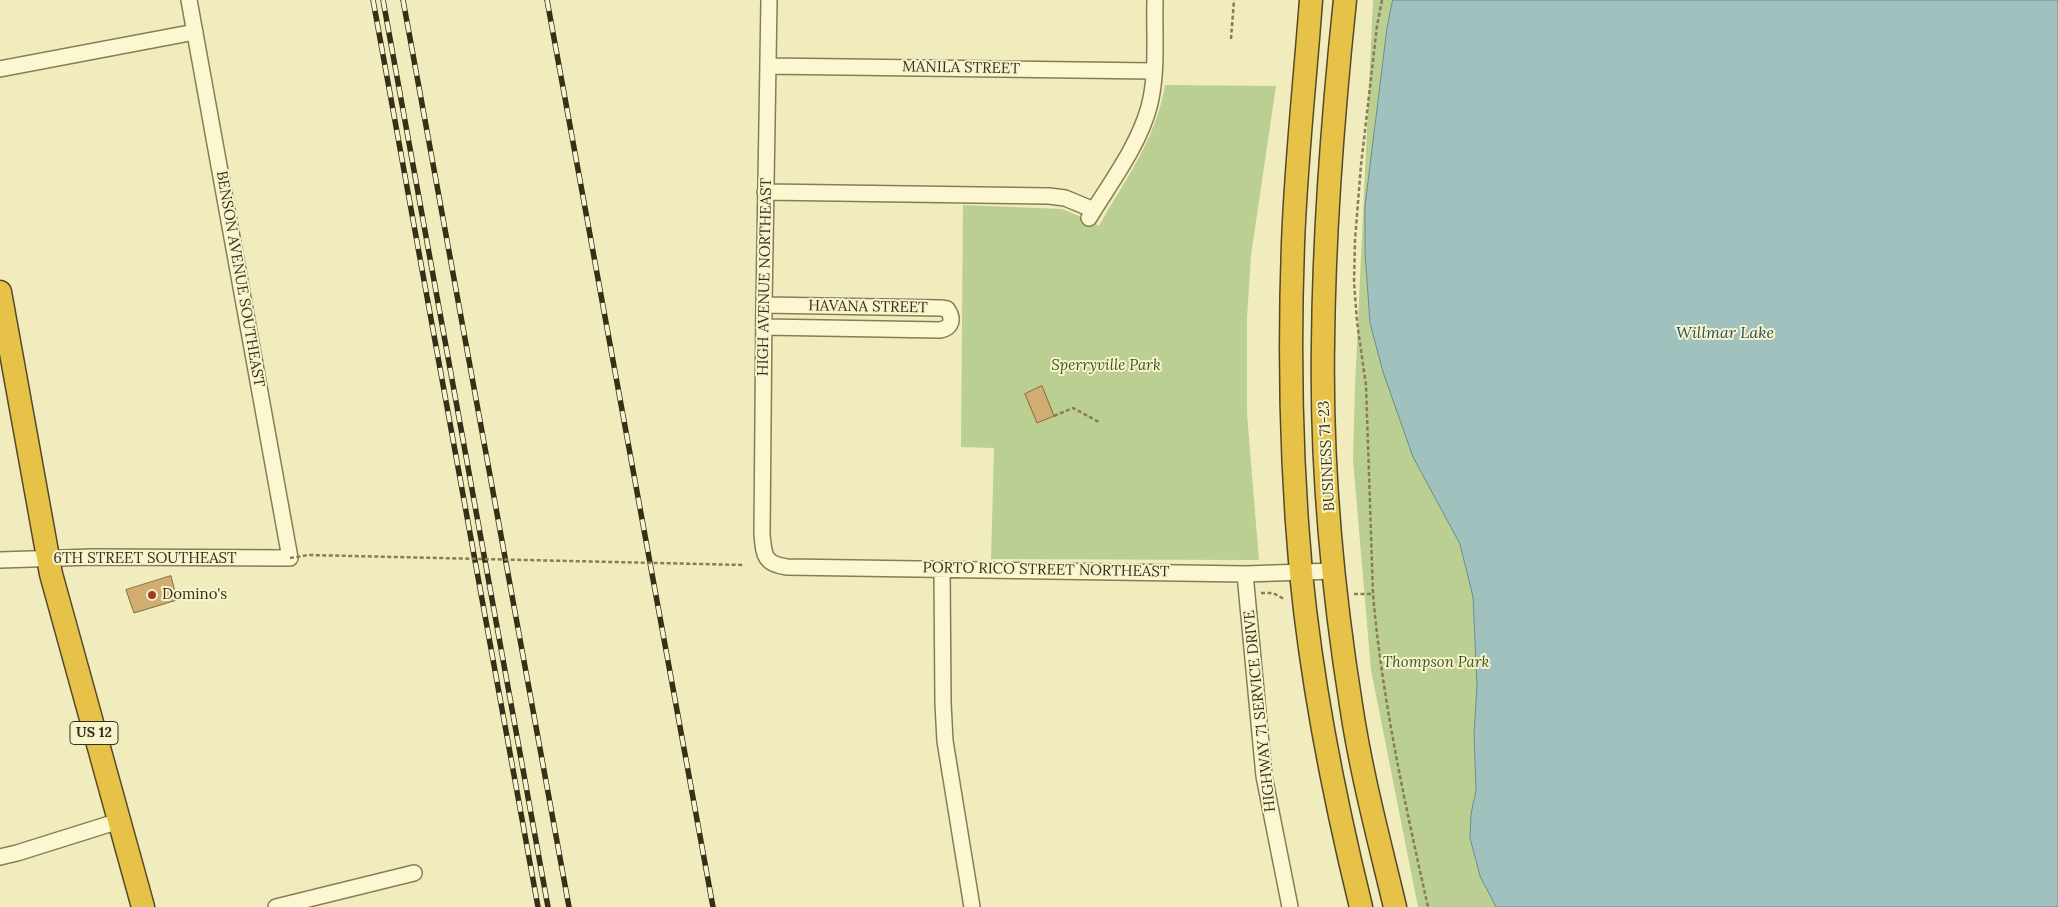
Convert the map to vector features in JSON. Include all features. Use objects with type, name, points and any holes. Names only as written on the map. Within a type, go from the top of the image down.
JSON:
[{"type":"highway","points":[[1312,0],[1293,241],[1293,431],[1301,573],[1311,656],[1325,744],[1361,907]]},
{"type":"highway","name":"BUSINESS 71-23","points":[[1345,0],[1334,121],[1326,243],[1323,345],[1324,436],[1334,572],[1351,707],[1360,758],[1395,907]]},
{"type":"highway","name":"US 12","points":[[0,292],[54,589],[143,907]]},
{"type":"street","name":"BENSON AVENUE SOUTHEAST","points":[[189,0],[290,558]]},
{"type":"street","name":"HIGH AVENUE NORTHEAST","points":[[764,554],[762,534],[765,192],[769,0]]},
{"type":"street","points":[[765,192],[1049,196],[1065,198],[1091,214],[1132,146],[1148,108],[1154,71],[1155,0]]},
{"type":"street","points":[[0,69],[194,32]]},
{"type":"street","name":"MANILA STREET","points":[[768,66],[1154,71]]},
{"type":"street","name":"HAVANA STREET","points":[[764,305],[940,308],[947,310],[952,320],[950,326],[940,330],[764,327]]},
{"type":"street","name":"PORTO RICO STREET NORTHEAST","points":[[764,554],[775,565],[787,567],[1245,574],[1334,572]]},
{"type":"street","name":"6TH STREET SOUTHEAST","points":[[0,560],[92,557],[290,558]]},
{"type":"street","points":[[942,569],[945,741],[972,907]]},
{"type":"street","name":"HIGHWAY 71 SERVICE DRIVE","points":[[1245,574],[1264,776],[1290,907]]},
{"type":"street","points":[[0,856],[16,853],[119,821]]},
{"type":"street","points":[[276,907],[414,873]]},
{"type":"path","points":[[1231,39],[1234,0]]},
{"type":"path","points":[[1382,0],[1377,26],[1361,165],[1355,240],[1354,282],[1356,322],[1366,385],[1375,627],[1393,739],[1428,907]]},
{"type":"path","points":[[1054,416],[1073,408],[1099,422]]},
{"type":"path","points":[[290,558],[309,555],[744,565]]},
{"type":"green space","name":"Thompson Park","points":[[1373,0],[1425,0],[1493,610],[1545,907],[1418,907],[1371,670],[1353,460]]},
{"type":"green space","name":"Sperryville Park","points":[[1165,85],[1276,86],[1251,255],[1247,318],[1247,414],[1259,560],[991,559],[994,448],[961,447],[963,205],[1062,209],[1099,226],[1129,175],[1155,124]]},
{"type":"water","name":"Willmar Lake","points":[[1393,0],[2058,0],[2058,907],[1496,907],[1480,876],[1470,838],[1471,814],[1476,790],[1474,734],[1477,686],[1473,597],[1460,544],[1413,457],[1383,372],[1370,323],[1365,252],[1365,206],[1387,28]]},
{"type":"building","points":[[1042,386],[1054,416],[1037,423],[1025,394]]},
{"type":"building","name":"Domino's","points":[[171,576],[177,600],[134,613],[126,590]]},
{"type":"railway","points":[[373,0],[538,907]]},
{"type":"railway","points":[[383,0],[548,907]]},
{"type":"railway","points":[[403,0],[569,907]]},
{"type":"railway","points":[[547,0],[713,907]]},
{"type":"place","name":"Domino's","points":[[152,595]]}]
